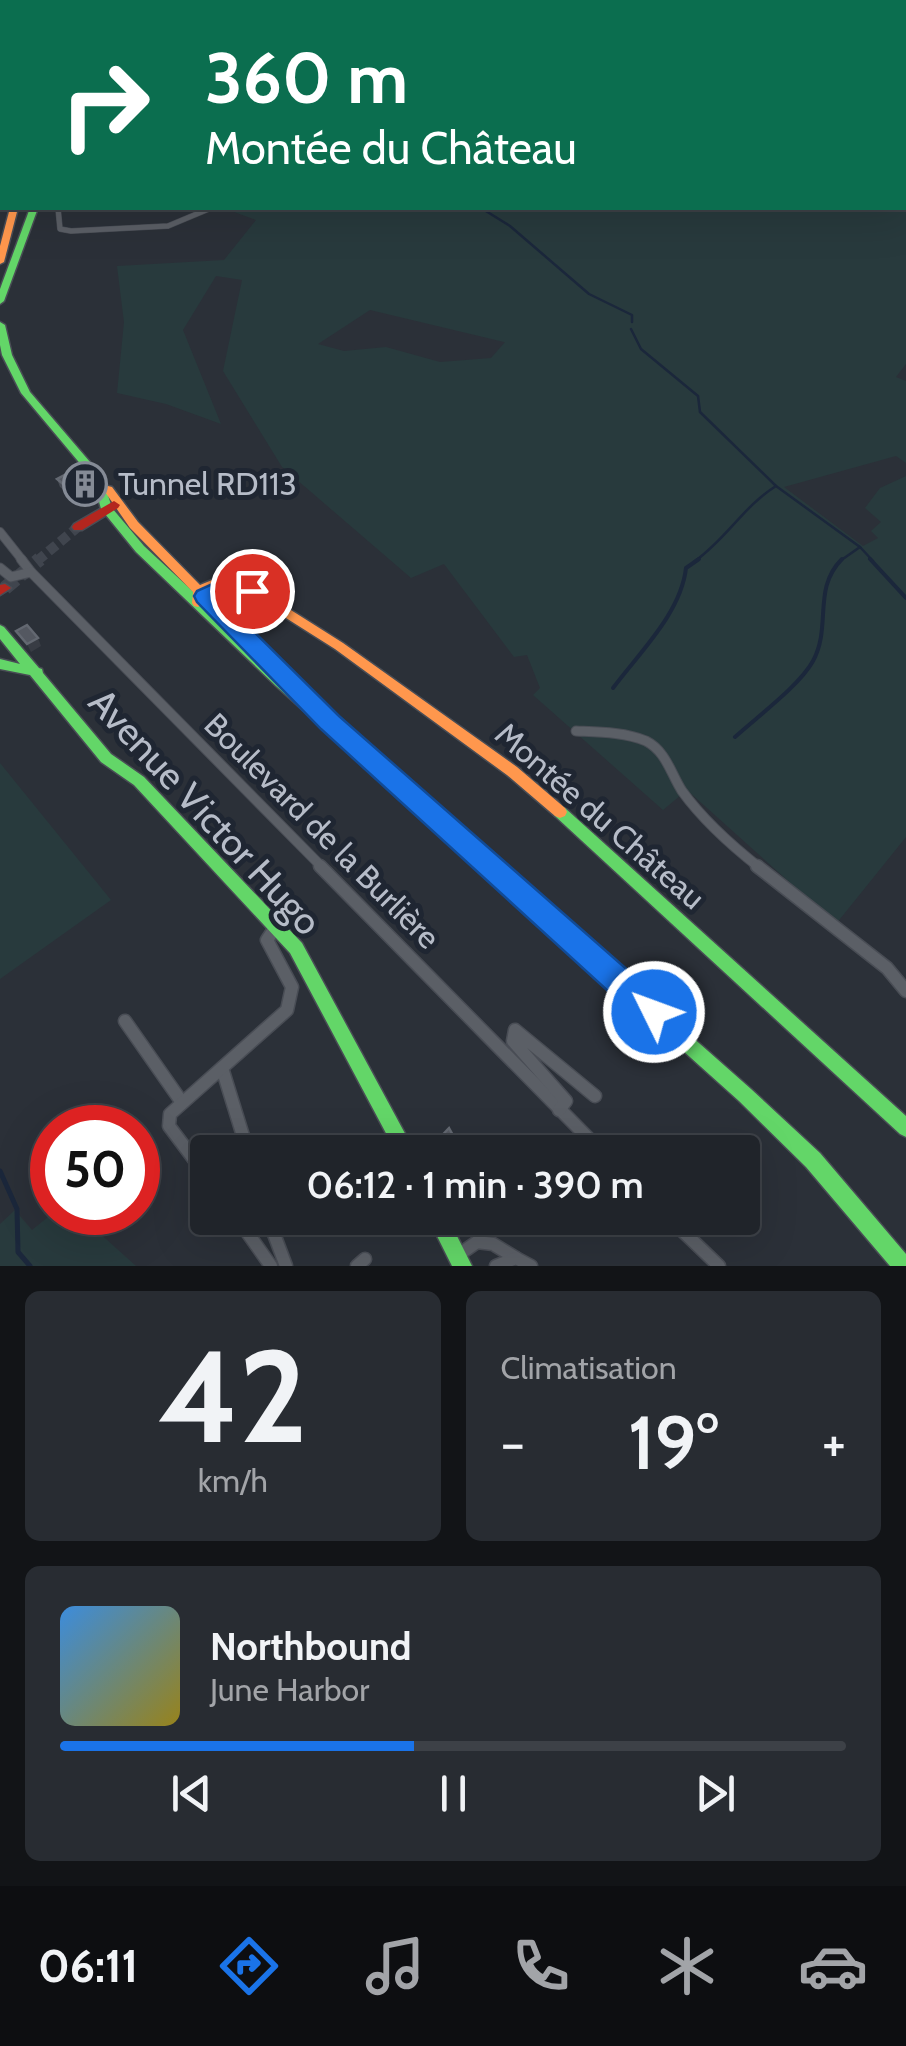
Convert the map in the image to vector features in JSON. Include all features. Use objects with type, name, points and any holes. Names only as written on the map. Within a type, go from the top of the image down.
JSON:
[{"type":"main road","points":[[0,250],[12,210]]},
{"type":"main road","points":[[0,263],[13,210]]},
{"type":"main road","points":[[0,301],[33,210]]},
{"type":"main road","points":[[0,263],[16,256]]},
{"type":"main road","points":[[1,330],[7,355],[26,393],[98,478],[140,549],[180,586],[200,595]]},
{"type":"main road","points":[[112,506],[330,722],[813,1160],[902,1266]]},
{"type":"main road","points":[[78,527],[112,506]]},
{"type":"main road","name":"Montée du Château","points":[[200,595],[217,582],[252,591],[339,646],[512,771],[610,855],[906,1128]]},
{"type":"main road","name":"Avenue Victor Hugo","points":[[0,630],[106,758],[139,781],[277,925],[304,962],[397,1135]]},
{"type":"main road","points":[[0,664],[36,672]]},
{"type":"main road","points":[[447,1235],[460,1261]]},
{"type":"street","points":[[58,210],[60,229],[71,231],[168,226],[203,210]]},
{"type":"street","name":"Boulevard de la Burlière","points":[[0,532],[31,572],[585,1135]]},
{"type":"street","points":[[0,568],[10,578],[31,572]]},
{"type":"street","points":[[576,731],[645,740],[661,753],[682,792],[734,846],[887,968],[906,991]]},
{"type":"street","points":[[190,1153],[170,1126],[170,1114],[290,1006],[290,981],[267,940],[277,925]]},
{"type":"street","points":[[125,1021],[182,1102]]},
{"type":"street","points":[[559,1110],[566,1101],[513,1042],[514,1030],[595,1096]]},
{"type":"street","points":[[222,1068],[243,1135]]},
{"type":"street","points":[[249,1235],[270,1266]]},
{"type":"street","points":[[274,1235],[286,1266]]},
{"type":"street","points":[[687,1235],[719,1266]]},
{"type":"street","points":[[460,1261],[477,1242],[493,1244],[531,1266]]},
{"type":"street","points":[[496,1266],[516,1258]]},
{"type":"shaded area","points":[[906,210],[906,364],[896,377],[906,381],[906,463],[896,456],[784,487],[863,546],[878,538],[871,531],[881,522],[865,508],[880,488],[906,476],[906,837],[836,924],[687,790],[663,810],[533,695],[540,688],[527,655],[514,657],[444,564],[411,578],[282,467],[223,371],[242,280],[216,276],[183,330],[221,424],[166,404],[117,393],[124,322],[117,266],[224,260],[256,220],[234,212]],"holes":[[[370,310],[505,342],[491,358],[440,362],[386,347],[344,351],[318,344]]]},
{"type":"shaded area","points":[[0,763],[111,900],[0,979]]},
{"type":"shaded area","points":[[15,1210],[30,1228],[30,1235],[101,1235],[136,1266],[0,1266],[0,1224]]},
{"type":"building","points":[[74,470],[90,486],[75,494],[57,479]]},
{"type":"building","points":[[27,625],[38,638],[27,644],[16,631]]},
{"type":"waterway","points":[[484,210],[510,226],[589,294],[632,315],[632,322]]},
{"type":"waterway","points":[[631,329],[641,349],[698,396],[700,412],[776,486]]},
{"type":"waterway","points":[[695,561],[776,486]]},
{"type":"waterway","points":[[776,486],[860,547]]},
{"type":"waterway","points":[[841,560],[860,547]]},
{"type":"waterway","points":[[860,547],[873,561]]},
{"type":"waterway","points":[[613,688],[668,617],[686,568],[699,559]]},
{"type":"waterway","points":[[870,559],[906,598]]},
{"type":"waterway","points":[[735,737],[788,690],[813,661],[821,635],[827,583],[841,560]]},
{"type":"waterway","points":[[0,1171],[17,1209],[18,1252],[30,1266]]},
{"type":"tunnel","points":[[37,561],[78,527]]},
{"type":"tunnel","points":[[5,588],[40,559]]},
{"type":"traffic: fast","points":[[0,301],[33,210]]},
{"type":"traffic: fast","points":[[0,325],[7,355],[26,393],[98,478],[107,509],[140,549],[281,682],[745,1095],[813,1160],[903,1266]]},
{"type":"traffic: fast","points":[[0,630],[106,758],[139,781],[296,948],[397,1135]]},
{"type":"traffic: fast","points":[[0,664],[37,672]]},
{"type":"traffic: fast","points":[[560,812],[906,1128]]},
{"type":"traffic: fast","points":[[446,1235],[462,1266]]},
{"type":"traffic: slow","points":[[0,262],[13,210]]},
{"type":"traffic: slow","points":[[108,489],[134,525],[247,639]]},
{"type":"traffic: slow","points":[[198,603],[199,590],[217,582],[252,591],[339,646],[512,771],[560,812]]},
{"type":"traffic: jam","points":[[78,527],[114,505]]},
{"type":"traffic: jam","points":[[0,591],[5,588]]},
{"type":"place","name":"Tunnel RD113","points":[[85,484]]},
{"type":"route","points":[[252,591],[230,584],[205,596],[330,722],[654,1012]]}]
